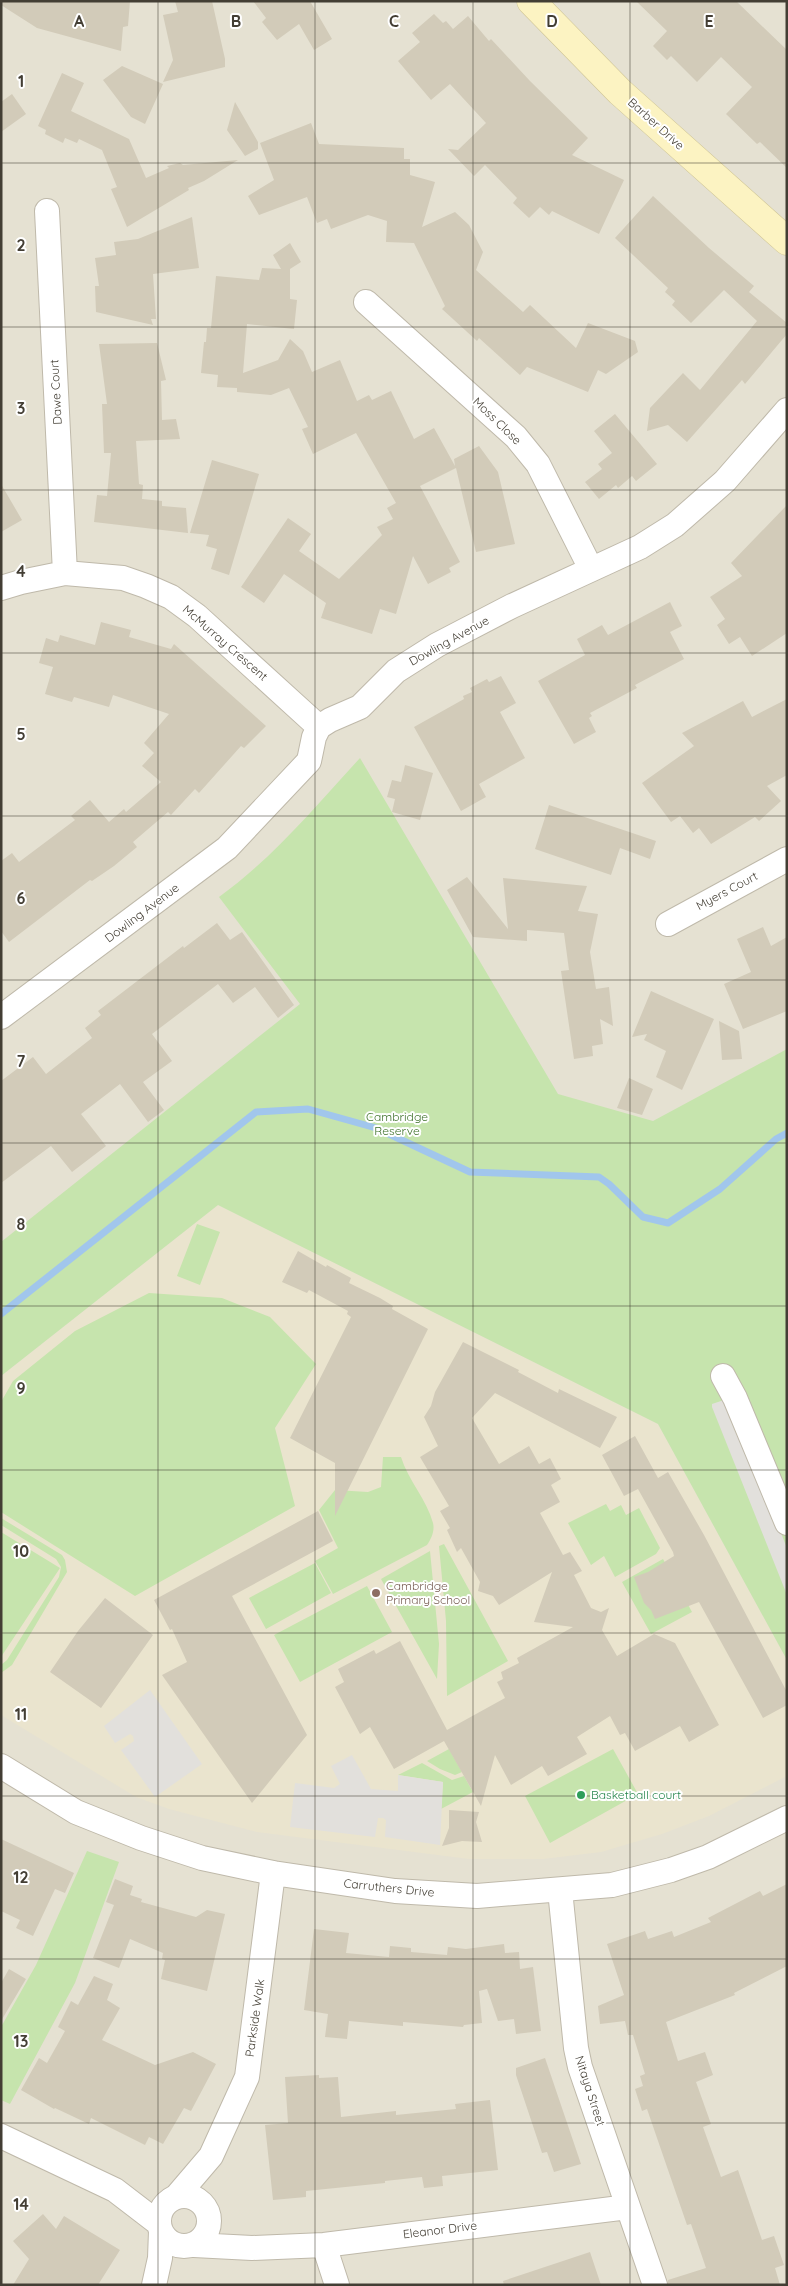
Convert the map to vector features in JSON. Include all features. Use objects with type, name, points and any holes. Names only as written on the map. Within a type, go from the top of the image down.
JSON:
[{"type":"street","name":"Barber Drive","points":[[531,1],[620,92],[787,241]]},
{"type":"street","name":"Dawe Court","points":[[47,211],[65,573]]},
{"type":"street","name":"Moss Close","points":[[366,302],[516,437],[538,464],[590,569]]},
{"type":"street","name":"Dowling Avenue","points":[[1,1017],[227,848],[309,761],[314,736],[319,727],[360,707],[396,671],[436,645],[590,569],[640,547],[675,525],[704,502],[725,481],[787,410]]},
{"type":"street","name":"McMurray Crescent","points":[[1,588],[65,573],[123,578],[171,598],[197,616],[319,727]]},
{"type":"street","name":"Myers Court","points":[[668,924],[787,859]]},
{"type":"street","points":[[723,1376],[787,1523]]},
{"type":"street","name":"Carruthers Drive","points":[[1,1766],[76,1812],[141,1838],[202,1858],[273,1873],[395,1892],[477,1896],[612,1886],[671,1870],[708,1857],[787,1818]]},
{"type":"street","name":"Parkside Walk","points":[[172,2198],[211,2156],[247,2077],[273,1873]]},
{"type":"street","name":"Nitaya Street","points":[[560,1890],[576,2048],[583,2076],[654,2285]]},
{"type":"street","points":[[1,2136],[115,2190],[160,2227],[165,2239],[172,2244],[179,2246],[192,2245],[200,2241],[209,2228],[207,2210]]},
{"type":"street","name":"Parkside Walk","points":[[207,2210],[211,2156]]},
{"type":"street","points":[[115,2190],[172,2198],[193,2197],[229,2232],[252,2248]]},
{"type":"street","points":[[154,2285],[160,2258],[159,2215],[172,2198]]},
{"type":"street","name":"Eleanor Drive","points":[[192,2245],[252,2248],[324,2245],[628,2207]]},
{"type":"street","points":[[162,2285],[192,2245]]},
{"type":"street","points":[[324,2245],[337,2285]]},
{"type":"shaded area","points":[[1,1],[787,1],[787,2285],[1,2285]]},
{"type":"shaded area","name":"Cambridge Primary School","points":[[218,1205],[658,1424],[787,1660],[787,1776],[709,1816],[662,1834],[601,1852],[543,1859],[469,1859],[257,1832],[169,1809],[136,1797],[1,1715],[1,1376]]},
{"type":"shaded area","points":[[727,1399],[787,1548],[787,1595],[712,1407],[712,1404]]},
{"type":"shaded area","points":[[150,1690],[202,1764],[155,1797],[121,1750],[134,1741],[133,1736],[130,1734],[115,1743],[104,1726]]},
{"type":"shaded area","points":[[352,1755],[371,1789],[398,1791],[398,1775],[443,1782],[440,1845],[385,1837],[386,1820],[383,1818],[378,1818],[375,1837],[290,1827],[295,1783],[334,1788],[340,1784],[331,1766]]},
{"type":"green space","name":"Cambridge Reserve","points":[[360,758],[558,1094],[653,1121],[787,1049],[787,1660],[658,1424],[218,1205],[1,1376],[1,1242],[300,1004],[219,897],[239,882],[275,849]]},
{"type":"green space","points":[[197,1224],[220,1232],[200,1285],[177,1276]]},
{"type":"green space","points":[[149,1293],[222,1298],[270,1317],[316,1364],[275,1428],[295,1506],[135,1596],[1,1512],[1,1402],[13,1381],[75,1331]]},
{"type":"green space","points":[[383,1457],[401,1457],[430,1515],[433,1526],[432,1535],[427,1545],[333,1594],[315,1561],[338,1548],[319,1510],[335,1490],[368,1492],[381,1487]]},
{"type":"green space","points":[[606,1504],[610,1511],[621,1505],[626,1515],[639,1508],[660,1548],[656,1554],[615,1577],[604,1556],[591,1565],[568,1523]]},
{"type":"green space","points":[[1,1518],[62,1555],[67,1572],[12,1665],[1,1673],[1,1665],[7,1660],[59,1577],[61,1567],[56,1559],[1,1525]]},
{"type":"green space","points":[[1,1532],[60,1568],[1,1657]]},
{"type":"green space","points":[[444,1544],[508,1661],[447,1696],[446,1621],[439,1546]]},
{"type":"green space","points":[[430,1551],[439,1644],[437,1679],[381,1579]]},
{"type":"green space","points":[[663,1559],[692,1612],[651,1634],[622,1582]]},
{"type":"green space","points":[[315,1563],[331,1593],[266,1629],[249,1598]]},
{"type":"green space","points":[[367,1586],[392,1632],[300,1682],[274,1635]]},
{"type":"green space","points":[[449,1749],[462,1772],[455,1775],[427,1761]]},
{"type":"green space","name":"Basketball court","points":[[613,1749],[638,1794],[550,1843],[525,1796]]},
{"type":"green space","points":[[422,1763],[452,1780],[464,1776],[473,1792],[441,1809],[443,1782],[398,1775]]},
{"type":"green space","points":[[87,1851],[119,1862],[75,1983],[10,2104],[1,2100],[1,2027],[36,1965]]},
{"type":"building","points":[[1,1],[130,1],[128,26],[123,27],[121,51],[37,28],[1,5]]},
{"type":"building","points":[[175,1],[212,1],[225,59],[225,67],[163,82],[173,60],[163,15],[178,12]]},
{"type":"building","points":[[253,1],[310,1],[332,39],[314,50],[299,24],[277,40],[262,22],[266,18]]},
{"type":"building","points":[[636,1],[736,1],[787,50],[787,168],[760,142],[757,144],[726,114],[752,87],[721,57],[697,82],[671,56],[667,60],[653,46],[667,31]]},
{"type":"building","points":[[434,14],[443,23],[446,21],[453,29],[468,16],[489,41],[491,39],[530,81],[588,138],[572,155],[624,180],[599,234],[552,211],[549,215],[540,207],[529,218],[513,203],[517,198],[485,165],[474,176],[448,149],[458,150],[486,123],[450,84],[431,100],[398,61],[420,42],[412,33]]},
{"type":"building","points":[[122,66],[163,84],[145,124],[131,117],[103,80]]},
{"type":"building","points":[[62,73],[84,83],[71,111],[129,139],[146,178],[169,168],[167,166],[180,163],[183,165],[238,160],[204,181],[188,188],[189,190],[127,227],[111,189],[117,187],[102,150],[79,139],[77,143],[65,138],[63,143],[45,134],[46,130],[38,126]]},
{"type":"building","points":[[12,94],[26,114],[1,132],[1,102]]},
{"type":"building","points":[[235,102],[258,142],[258,149],[245,156],[227,130]]},
{"type":"building","points":[[311,123],[319,144],[404,148],[404,159],[410,159],[410,175],[435,182],[422,227],[455,212],[469,225],[483,252],[476,270],[523,312],[530,305],[576,348],[588,323],[635,341],[638,352],[606,374],[598,370],[588,392],[527,367],[520,375],[479,338],[477,341],[442,309],[445,306],[414,243],[386,242],[387,221],[368,215],[331,229],[327,219],[317,223],[307,197],[259,215],[248,196],[274,180],[260,143]]},
{"type":"building","points":[[653,196],[709,248],[754,286],[749,292],[787,323],[787,334],[745,384],[742,380],[687,442],[668,425],[647,431],[650,408],[683,373],[700,390],[757,321],[724,290],[691,323],[672,305],[675,301],[665,292],[668,288],[615,238]]},
{"type":"building","points":[[192,217],[199,268],[153,274],[156,319],[151,319],[153,325],[96,312],[95,286],[99,286],[95,258],[116,255],[114,242],[138,239]]},
{"type":"building","points":[[290,243],[301,262],[290,269],[290,299],[297,300],[294,329],[247,324],[243,373],[278,360],[290,339],[303,351],[312,372],[340,360],[357,401],[369,395],[372,400],[391,391],[414,439],[434,428],[455,466],[454,459],[479,446],[498,472],[515,544],[476,552],[456,468],[420,486],[460,562],[449,568],[451,572],[428,584],[413,556],[396,614],[380,609],[372,634],[321,618],[326,603],[284,574],[264,603],[241,587],[288,518],[311,534],[299,551],[339,579],[382,535],[377,527],[393,519],[387,508],[396,503],[356,433],[313,454],[302,429],[308,427],[289,388],[271,395],[237,392],[237,388],[217,387],[218,375],[201,373],[207,328],[211,328],[216,276],[259,280],[262,268],[281,269],[273,255]]},
{"type":"building","points":[[157,343],[166,380],[161,381],[162,420],[176,419],[180,439],[136,441],[139,484],[143,485],[142,499],[162,501],[162,506],[186,508],[188,533],[94,522],[97,495],[107,496],[111,453],[104,453],[102,404],[107,404],[99,344]]},
{"type":"building","points":[[615,414],[657,464],[636,481],[632,476],[618,488],[616,485],[599,499],[585,482],[602,469],[598,464],[612,453],[594,431]]},
{"type":"building","points":[[212,460],[259,474],[229,575],[211,569],[217,549],[206,546],[209,535],[190,533]]},
{"type":"building","points":[[1,484],[22,520],[1,532]]},
{"type":"building","points":[[787,505],[787,633],[752,656],[740,637],[729,644],[717,625],[725,619],[710,597],[742,576],[731,563]]},
{"type":"building","points":[[670,602],[682,626],[670,632],[684,659],[635,685],[637,688],[590,713],[592,716],[589,718],[596,732],[574,744],[538,681],[585,655],[577,639],[602,625],[608,635]]},
{"type":"building","points":[[101,622],[131,630],[129,637],[171,649],[174,644],[266,726],[244,748],[241,746],[199,793],[195,789],[171,815],[168,812],[133,842],[137,847],[114,866],[92,881],[90,880],[9,942],[1,931],[1,861],[12,853],[19,862],[75,820],[71,816],[90,800],[109,822],[124,809],[126,812],[161,782],[142,766],[154,753],[144,743],[169,714],[113,695],[109,707],[74,697],[72,702],[45,694],[53,667],[39,663],[46,638],[58,642],[60,635],[95,645]]},
{"type":"building","points":[[501,676],[516,703],[500,712],[525,758],[479,784],[486,797],[461,811],[414,727],[464,699],[463,696],[472,692],[470,688],[487,679],[489,682]]},
{"type":"building","points":[[787,699],[787,775],[767,786],[781,801],[759,821],[755,817],[711,844],[699,828],[693,833],[680,816],[671,822],[642,783],[694,746],[682,733],[743,701],[752,717]]},
{"type":"building","points":[[405,765],[433,773],[420,820],[392,812],[395,799],[387,797],[392,780],[401,782]]},
{"type":"building","points":[[549,805],[656,841],[650,859],[620,848],[611,875],[535,849]]},
{"type":"building","points":[[467,877],[508,929],[503,878],[587,886],[578,911],[598,914],[590,952],[596,989],[609,987],[613,1026],[600,1019],[603,1044],[592,1046],[593,1056],[574,1059],[561,971],[569,970],[564,933],[527,930],[527,941],[473,937],[447,890]]},
{"type":"building","points":[[217,923],[230,940],[242,932],[294,1005],[278,1018],[255,987],[233,1003],[218,984],[152,1034],[172,1061],[143,1082],[164,1110],[148,1122],[120,1084],[81,1114],[106,1146],[72,1172],[51,1146],[1,1183],[1,1081],[33,1057],[46,1074],[92,1038],[85,1028],[101,1015],[98,1011],[183,946],[184,948]]},
{"type":"building","points":[[763,927],[771,946],[787,937],[787,1011],[743,1029],[724,984],[751,972],[737,939]]},
{"type":"building","points":[[651,991],[714,1019],[682,1090],[656,1077],[666,1051],[644,1040],[647,1034],[632,1037]]},
{"type":"building","points":[[719,1021],[739,1031],[742,1059],[722,1060]]},
{"type":"building","points":[[629,1078],[653,1089],[642,1115],[617,1108]]},
{"type":"building","points":[[298,1251],[326,1267],[327,1265],[351,1278],[349,1283],[380,1298],[393,1306],[392,1309],[428,1329],[335,1516],[335,1463],[290,1438],[351,1317],[347,1314],[348,1311],[309,1290],[307,1293],[282,1282]]},
{"type":"building","points":[[463,1342],[519,1370],[518,1372],[558,1393],[559,1389],[617,1417],[600,1448],[495,1393],[472,1418],[499,1464],[529,1446],[539,1464],[550,1458],[561,1479],[551,1485],[560,1502],[540,1513],[563,1555],[570,1552],[582,1571],[574,1575],[591,1608],[601,1612],[609,1608],[602,1630],[617,1656],[654,1634],[675,1643],[719,1725],[689,1742],[680,1726],[635,1751],[625,1733],[620,1735],[610,1716],[577,1737],[587,1754],[548,1776],[542,1766],[511,1785],[495,1755],[481,1806],[444,1741],[394,1769],[370,1727],[360,1734],[335,1687],[344,1682],[338,1669],[374,1650],[376,1654],[400,1641],[447,1730],[505,1698],[497,1682],[503,1679],[501,1672],[519,1663],[517,1658],[573,1627],[534,1622],[552,1572],[499,1605],[493,1596],[478,1591],[480,1582],[461,1548],[457,1552],[447,1530],[450,1528],[440,1511],[449,1506],[420,1457],[438,1446],[424,1417],[431,1406],[435,1392]]},
{"type":"building","points":[[635,1436],[658,1478],[668,1472],[704,1535],[787,1692],[787,1705],[763,1718],[699,1602],[655,1619],[651,1610],[644,1603],[634,1577],[648,1572],[674,1556],[673,1552],[638,1489],[624,1496],[602,1455]]},
{"type":"building","points":[[318,1511],[333,1541],[232,1596],[307,1735],[252,1803],[162,1675],[187,1662],[172,1629],[170,1630],[154,1600]]},
{"type":"building","points":[[105,1598],[153,1635],[101,1708],[50,1672],[78,1631]]},
{"type":"building","points":[[449,1810],[479,1812],[476,1822],[482,1842],[462,1841],[442,1846],[449,1828]]},
{"type":"building","points":[[1,1839],[74,1873],[65,1893],[55,1889],[33,1936],[16,1928],[20,1920],[1,1911]]},
{"type":"building","points":[[115,1879],[133,1886],[130,1895],[142,1899],[141,1902],[196,1917],[207,1910],[225,1914],[207,1991],[161,1979],[165,1960],[162,1959],[163,1953],[130,1939],[119,1968],[93,1958],[114,1905],[106,1902]]},
{"type":"building","points":[[787,1884],[787,1966],[734,1993],[735,1995],[666,2022],[678,2061],[705,2052],[713,2075],[696,2082],[711,2124],[703,2127],[721,2177],[738,2170],[762,2240],[774,2236],[784,2265],[775,2268],[780,2285],[668,2285],[668,2280],[706,2268],[691,2224],[687,2225],[647,2109],[642,2111],[635,2089],[643,2086],[640,2076],[645,2074],[633,2035],[628,2035],[625,2021],[600,2024],[598,2006],[624,1995],[607,1944],[645,1931],[648,1939],[672,1931],[674,1937],[711,1922],[708,1918],[760,1891],[763,1896]]},
{"type":"building","points":[[314,1929],[349,1933],[346,1953],[389,1957],[390,1946],[411,1948],[411,1952],[447,1955],[448,1947],[466,1949],[504,1944],[505,1953],[519,1952],[520,1969],[533,1967],[541,2031],[516,2034],[514,2019],[498,2021],[487,1989],[479,1991],[482,2023],[464,2025],[463,2027],[403,2022],[403,2026],[349,2021],[347,2039],[325,2037],[328,2014],[304,2010]]},
{"type":"building","points":[[9,1969],[26,1979],[1,2021],[1,1983]]},
{"type":"building","points":[[94,1976],[113,1984],[107,2000],[120,2008],[102,2040],[155,2065],[193,2052],[216,2064],[191,2111],[184,2108],[163,2144],[149,2137],[145,2145],[91,2118],[89,2124],[54,2109],[21,2090],[39,2058],[47,2063],[65,2031],[58,2027],[71,2001],[78,2005]]},
{"type":"building","points":[[545,2058],[581,2164],[554,2172],[547,2152],[542,2153],[516,2075],[516,2068]]},
{"type":"building","points":[[319,2075],[319,2078],[338,2077],[341,2117],[396,2111],[396,2115],[456,2109],[455,2104],[490,2100],[498,2170],[442,2176],[443,2186],[424,2188],[422,2177],[385,2181],[385,2183],[306,2191],[306,2197],[273,2200],[265,2125],[288,2123],[285,2077]]},
{"type":"building","points":[[43,2214],[56,2229],[64,2216],[120,2250],[98,2285],[13,2285],[29,2259],[13,2241]]},
{"type":"building","points":[[590,2252],[601,2285],[504,2285],[503,2281]]},
{"type":"waterway","points":[[1,1314],[256,1112],[308,1109],[376,1128],[470,1172],[599,1177],[609,1184],[643,1217],[668,1223],[720,1189],[776,1139],[787,1133]]},
{"type":"place","name":"Cambridge Primary School","points":[[376,1593]]},
{"type":"place","name":"Basketball court","points":[[581,1795]]}]
